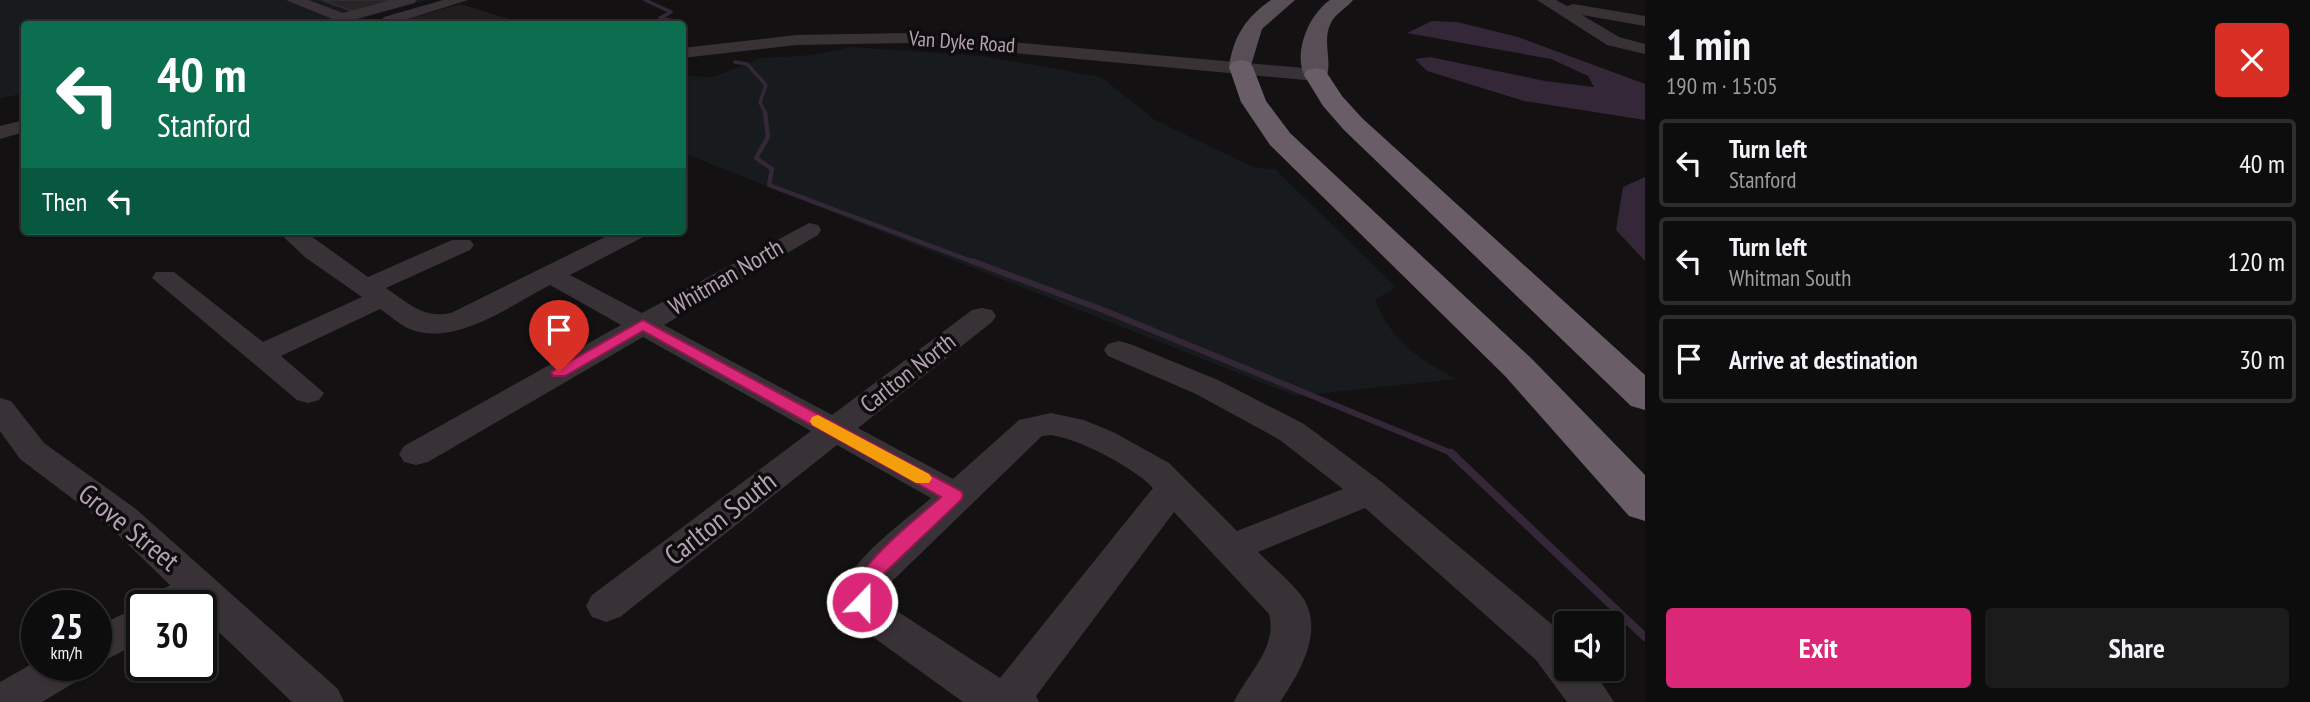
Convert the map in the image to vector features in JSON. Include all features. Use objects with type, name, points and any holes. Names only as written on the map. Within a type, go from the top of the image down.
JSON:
[{"type":"highway","points":[[1241,67],[1254,102],[1280,139],[1519,369],[1645,504]]},
{"type":"highway","points":[[1316,75],[1332,101],[1353,124],[1645,397]]},
{"type":"main road","points":[[1241,67],[1246,35],[1261,18],[1285,0]]},
{"type":"main road","points":[[1316,75],[1312,36],[1322,19],[1343,0]]},
{"type":"street","points":[[294,0],[342,18],[393,14],[460,0]]},
{"type":"street","points":[[1550,3],[1645,20]]},
{"type":"street","points":[[1550,3],[1613,41],[1645,49]]},
{"type":"street","name":"Van Dyke Road","points":[[686,53],[796,40],[907,38],[1316,75]]},
{"type":"street","points":[[0,133],[21,127]]},
{"type":"street","points":[[0,142],[21,138]]},
{"type":"street","name":"Whitman North","points":[[416,454],[809,230]]},
{"type":"street","points":[[294,235],[315,253],[418,321],[438,325],[460,320],[628,235]]},
{"type":"street","points":[[260,354],[461,245]]},
{"type":"street","points":[[551,275],[954,495]]},
{"type":"street","points":[[165,278],[308,394]]},
{"type":"street","name":"Carlton North","points":[[835,430],[982,316]]},
{"type":"street","points":[[1119,350],[1207,387],[1292,432],[1370,492],[1554,652]]},
{"type":"street","name":"Grove Street","points":[[0,408],[11,442],[32,451],[123,518],[178,590]]},
{"type":"street","points":[[1173,488],[1013,701],[981,691],[869,613],[862,602],[862,590],[870,575],[954,495],[1031,428],[1051,424],[1072,428],[1129,453],[1157,471],[1231,548],[1290,615],[1291,640],[1263,692]]},
{"type":"street","name":"Carlton South","points":[[606,606],[835,430]]},
{"type":"street","points":[[1231,548],[1370,492]]},
{"type":"street","name":"Grove Street","points":[[217,622],[322,702]]},
{"type":"street","points":[[5,702],[40,681]]},
{"type":"street","points":[[1576,681],[1592,702]]},
{"type":"shaded area","points":[[0,0],[427,0],[354,21],[21,21],[21,94],[0,99]]},
{"type":"shaded area","points":[[460,4],[516,21],[401,21]]},
{"type":"shaded area","points":[[1432,21],[1457,22],[1518,37],[1645,84],[1645,120],[1524,101],[1427,71],[1415,59],[1430,57],[1545,81],[1594,87],[1588,76],[1551,59],[1407,33]]},
{"type":"shaded area","points":[[851,47],[984,56],[1101,77],[1155,120],[1255,168],[1275,169],[1396,287],[1375,300],[1398,338],[1418,356],[1456,379],[1296,396],[686,154],[686,76],[713,77],[762,58],[812,55]]},
{"type":"shaded area","points":[[1645,177],[1645,261],[1616,230],[1623,187]]},
{"type":"building","points":[[322,0],[399,0],[355,12]]},
{"type":"waterway","points":[[645,0],[671,12],[660,18],[674,21]]},
{"type":"waterway","points":[[735,62],[747,64],[766,85],[760,102],[766,115]]},
{"type":"waterway","points":[[765,113],[768,137],[756,158],[772,169],[769,185],[976,263]]},
{"type":"waterway","points":[[972,261],[1103,310],[1454,454]]},
{"type":"waterway","points":[[1451,453],[1645,637]]},
{"type":"slow traffic","points":[[818,421],[923,478]]},
{"type":"route","points":[[559,372],[643,325],[954,495],[870,575],[862,590],[862,602]]}]
